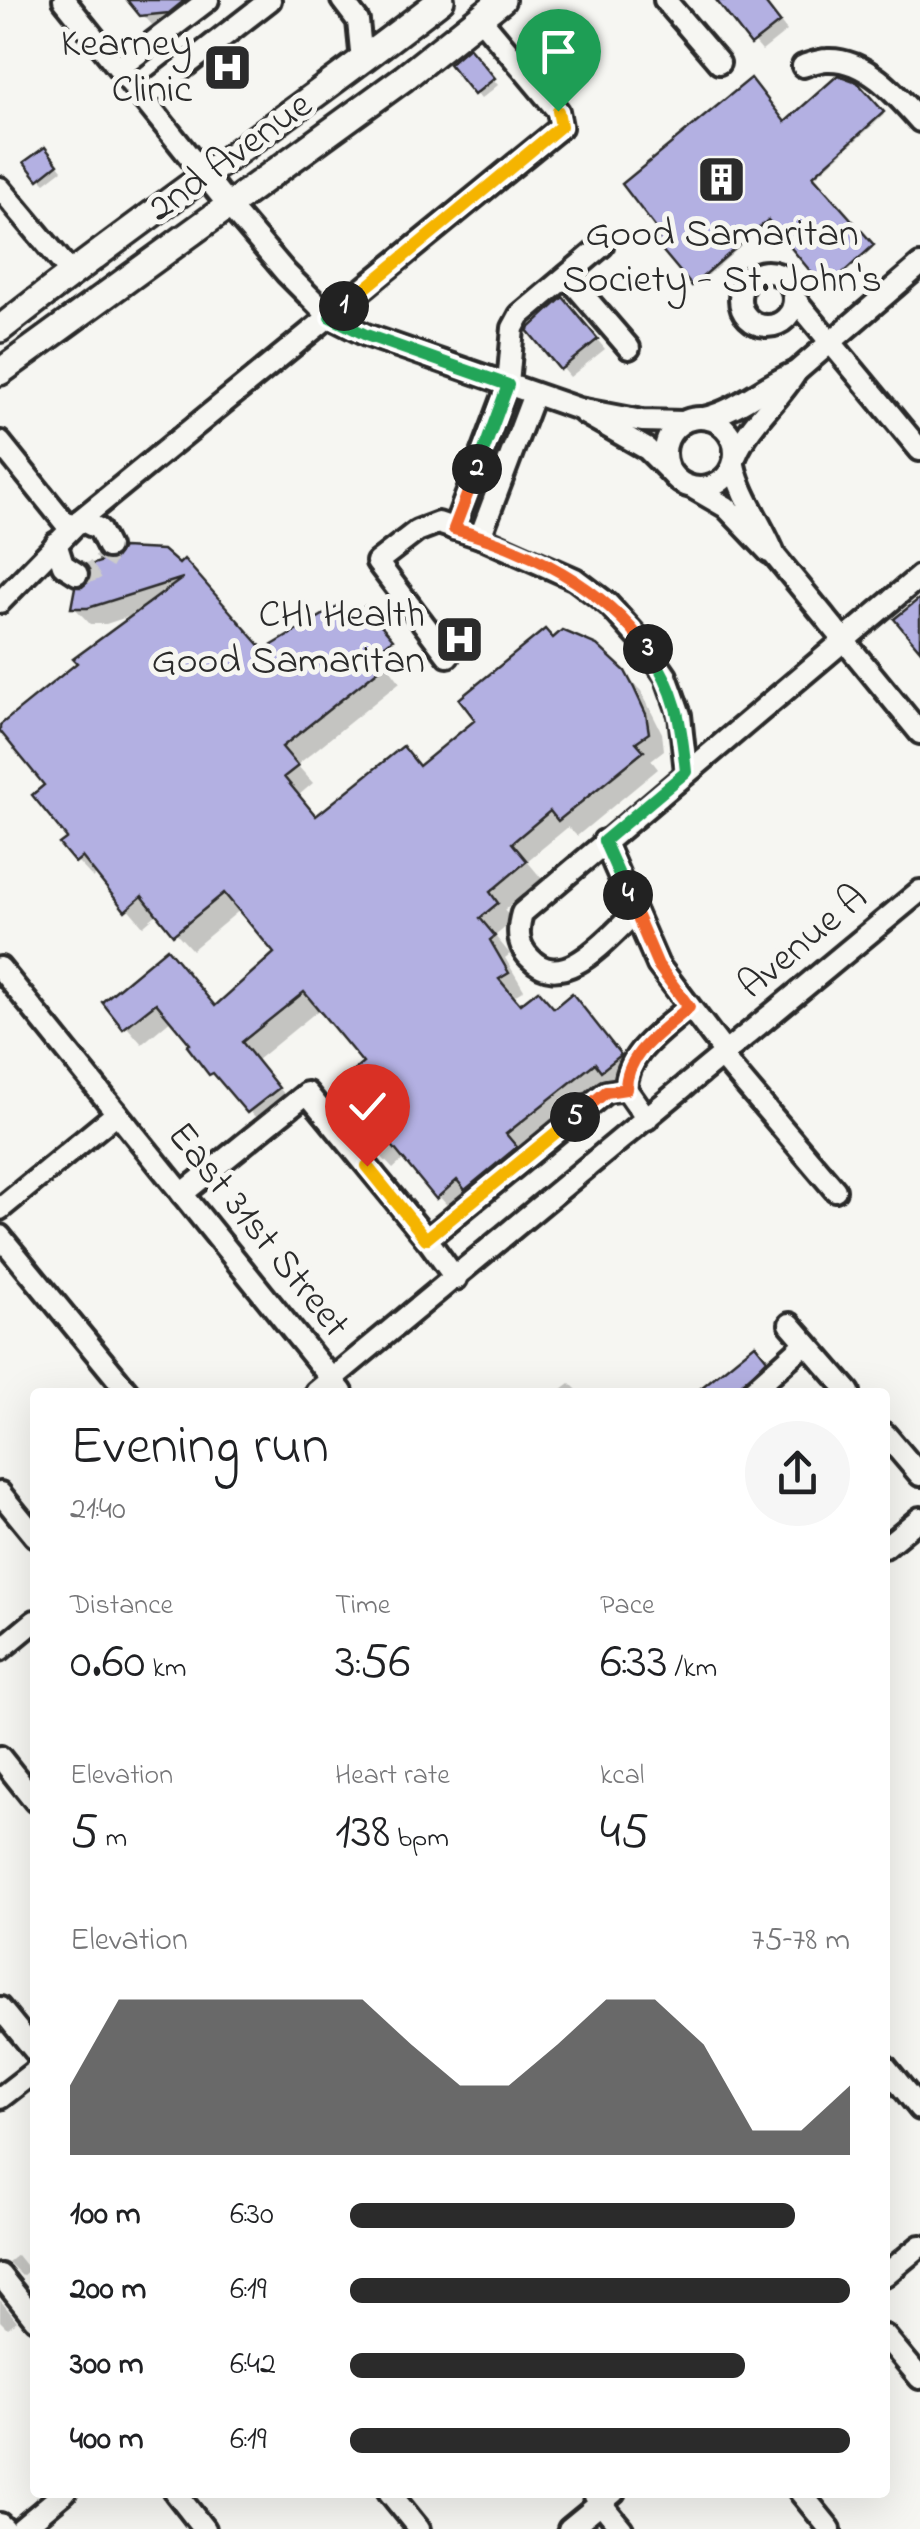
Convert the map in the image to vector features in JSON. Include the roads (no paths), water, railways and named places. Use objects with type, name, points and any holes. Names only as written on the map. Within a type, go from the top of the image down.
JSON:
[{"type":"main road","name":"2nd Avenue","points":[[0,329],[71,272],[206,177],[441,0]]},
{"type":"main road","name":"2nd Avenue","points":[[0,372],[91,302],[230,207],[502,0]]},
{"type":"street","points":[[64,0],[230,207],[330,317],[366,335],[578,410],[647,449],[682,484],[726,508],[762,548],[775,556]]},
{"type":"street","points":[[119,68],[208,0]]},
{"type":"street","points":[[143,99],[270,0]]},
{"type":"street","points":[[342,0],[358,21],[362,62]]},
{"type":"street","points":[[666,0],[718,64]]},
{"type":"street","points":[[0,602],[69,530],[561,126],[558,111],[480,18]]},
{"type":"street","points":[[803,66],[826,60],[849,64],[879,80],[920,121]]},
{"type":"street","points":[[0,188],[71,272]]},
{"type":"street","points":[[454,529],[508,385],[512,328],[520,314],[602,246]]},
{"type":"street","points":[[671,473],[665,460],[672,432],[694,420],[732,409],[774,381],[796,372],[920,266]]},
{"type":"street","points":[[567,276],[629,348]]},
{"type":"street","points":[[794,298],[920,450]]},
{"type":"street","points":[[696,489],[710,488],[723,481],[750,427],[782,395],[796,372]]},
{"type":"street","points":[[480,536],[534,394]]},
{"type":"street","points":[[578,410],[642,421],[694,420],[725,428],[733,440],[744,494],[775,556],[920,733]]},
{"type":"street","points":[[0,442],[69,530],[63,565],[77,574]]},
{"type":"street","points":[[448,656],[377,562],[417,531],[438,523],[480,536],[575,579],[608,604],[666,676],[680,715],[686,772]]},
{"type":"street","points":[[69,530],[99,529],[108,547]]},
{"type":"street","points":[[636,913],[582,960],[557,971],[544,971],[524,952],[518,926],[522,913],[604,841],[920,576]]},
{"type":"street","points":[[604,841],[658,965],[724,1055],[835,1190]]},
{"type":"street","name":"Avenue A","points":[[330,1388],[920,891]]},
{"type":"street","name":"East 31st Street","points":[[0,968],[182,1194],[330,1388]]},
{"type":"street","points":[[647,1119],[626,1089],[626,1072],[634,1056],[689,1007]]},
{"type":"street","points":[[426,1239],[606,1092],[626,1089]]},
{"type":"street","points":[[182,1194],[307,1093],[456,1278]]},
{"type":"street","points":[[0,1210],[117,1113]]},
{"type":"street","points":[[0,1236],[125,1388]]},
{"type":"street","points":[[790,1324],[845,1388]]},
{"type":"street","points":[[755,1388],[806,1343]]},
{"type":"street","points":[[890,1440],[920,1475]]},
{"type":"street","points":[[0,1493],[30,1530]]},
{"type":"street","points":[[890,1543],[920,1518]]},
{"type":"street","points":[[0,1650],[30,1625]]},
{"type":"street","points":[[0,1757],[30,1794]]},
{"type":"street","points":[[0,2008],[30,2045]]},
{"type":"street","points":[[890,2072],[920,2110]]},
{"type":"street","points":[[0,2098],[30,2075]]},
{"type":"street","points":[[890,2270],[920,2246]]},
{"type":"street","points":[[0,2275],[30,2313]]},
{"type":"street","points":[[890,2342],[920,2378]]},
{"type":"street","points":[[21,2529],[58,2498]]},
{"type":"street","points":[[180,2498],[204,2529]]},
{"type":"street","points":[[394,2498],[419,2529]]},
{"type":"street","points":[[569,2529],[600,2498]]},
{"type":"street","points":[[603,2498],[622,2529]]},
{"type":"street","points":[[805,2498],[830,2529]]},
{"type":"tunnel","points":[[77,574],[98,568],[108,547]]},
{"type":"place","name":"Kearney Clinic","points":[[227,68]]},
{"type":"place","name":"Good Samaritan Society - St. John's","points":[[722,180]]},
{"type":"place","name":"CHI Health Good Samaritan","points":[[460,639]]}]
